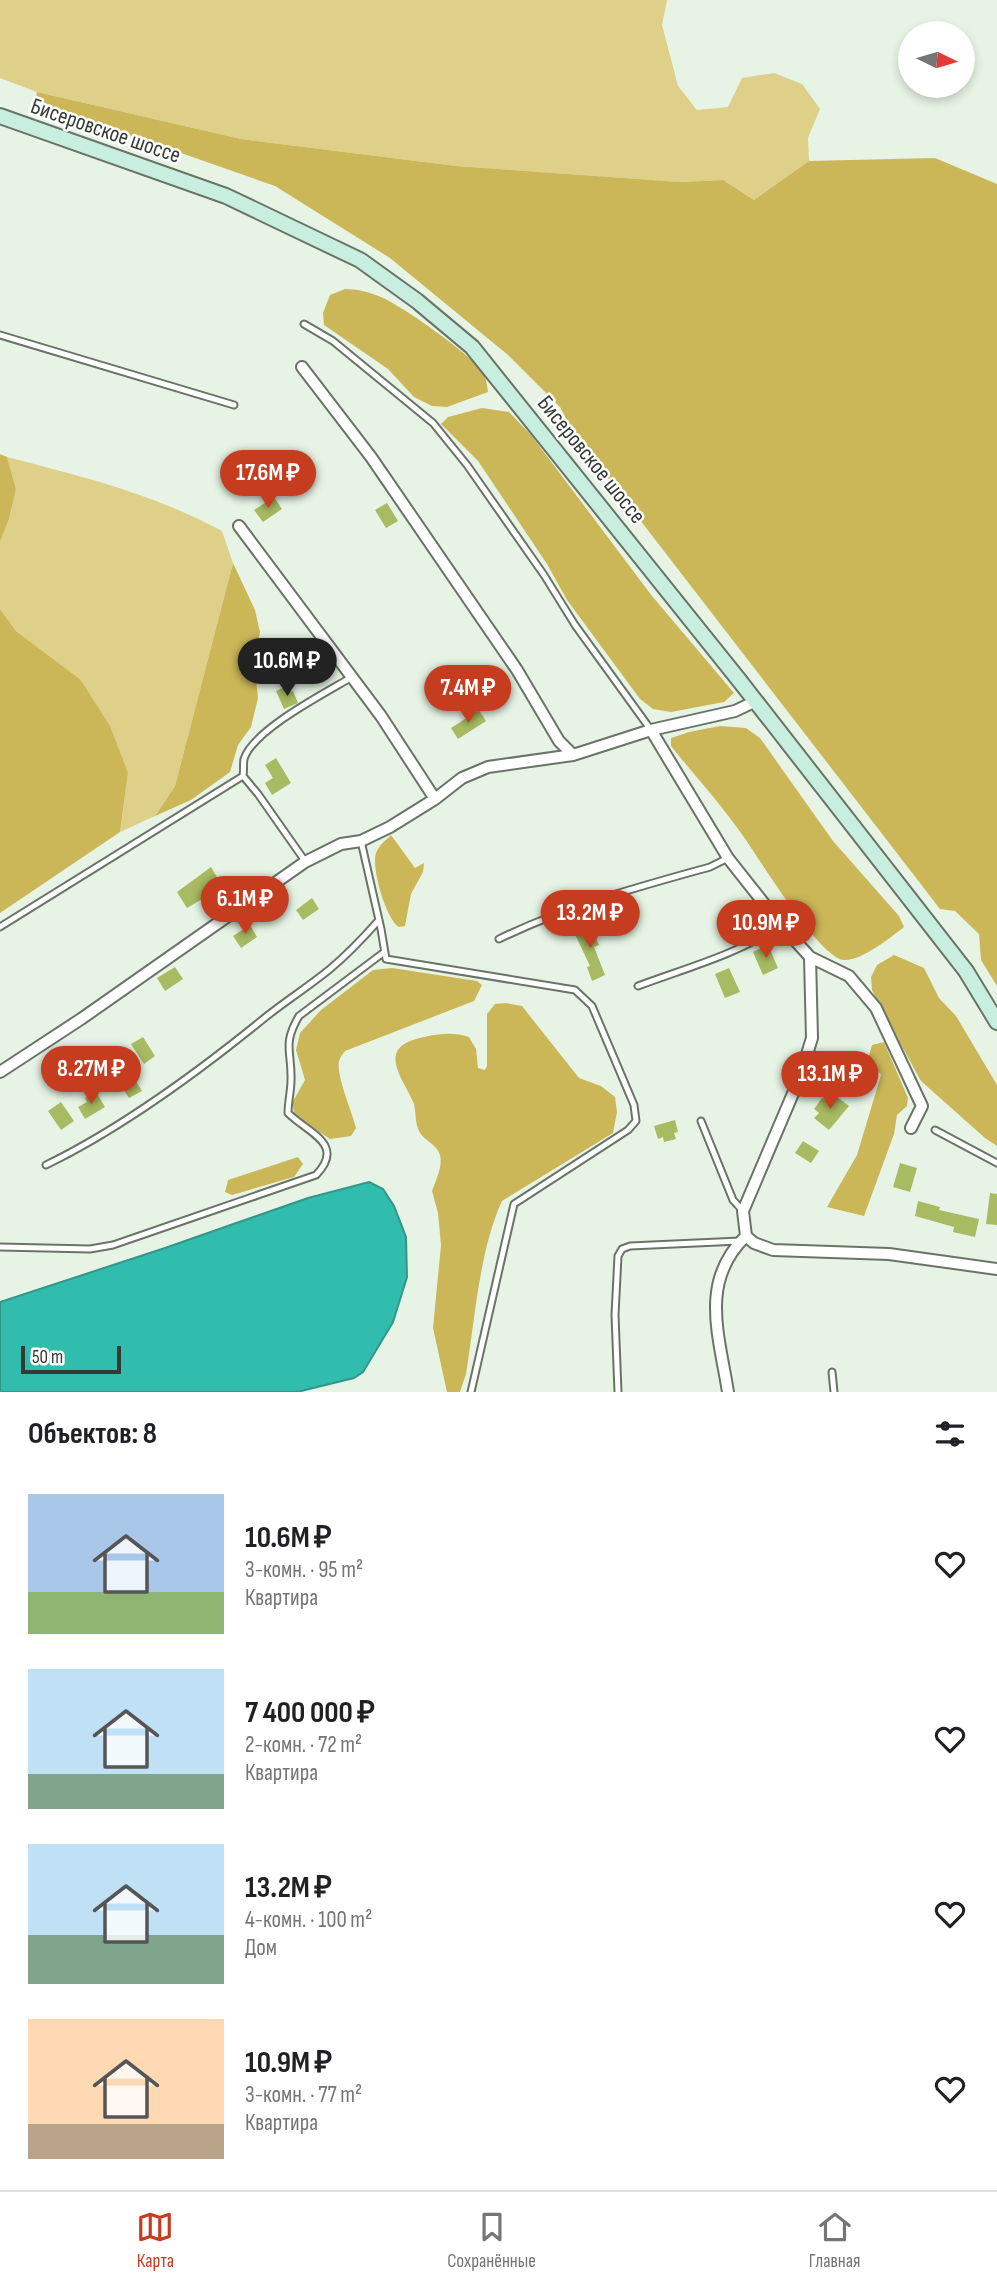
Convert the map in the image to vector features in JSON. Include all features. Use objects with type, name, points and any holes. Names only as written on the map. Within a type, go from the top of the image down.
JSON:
[{"type":"main road","name":"Бисеровское шоссе","points":[[0,116],[226,196],[360,260],[417,301],[472,347],[756,701],[966,971],[997,1022]]},
{"type":"street","points":[[302,367],[371,457],[517,670],[559,740],[573,755]]},
{"type":"street","points":[[239,526],[381,716],[435,799]]},
{"type":"street","points":[[0,1072],[305,862],[341,844],[361,841],[390,827],[435,799],[462,778],[488,767],[573,755],[650,730],[735,711],[756,701]]},
{"type":"street","points":[[650,730],[728,858],[781,925],[810,957],[849,976],[876,1008],[922,1106],[911,1128]]},
{"type":"street","points":[[728,1392],[715,1303],[719,1275],[726,1260],[744,1238],[743,1211],[800,1077],[812,1038],[810,957]]},
{"type":"street","points":[[744,1238],[773,1250],[889,1254],[997,1269]]},
{"type":"lane","points":[[304,324],[334,341],[433,423],[467,464],[544,575],[575,625],[650,730]]},
{"type":"lane","points":[[0,334],[234,405]]},
{"type":"lane","points":[[305,862],[243,776],[244,759],[253,746],[278,722],[352,677]]},
{"type":"lane","points":[[0,927],[243,776]]},
{"type":"lane","points":[[361,841],[386,959],[575,990],[592,1006],[634,1105],[636,1121],[628,1130],[514,1204],[471,1392]]},
{"type":"lane","points":[[499,939],[584,903],[710,867],[728,858]]},
{"type":"lane","points":[[46,1165],[69,1154],[128,1117],[241,1039],[332,968],[379,920]]},
{"type":"lane","points":[[638,986],[765,936],[781,925]]},
{"type":"lane","points":[[0,1247],[90,1248],[113,1245],[316,1175],[327,1164],[329,1152],[322,1140],[288,1113],[291,1081],[288,1055],[290,1031],[299,1016],[383,953]]},
{"type":"lane","points":[[701,1121],[733,1200],[743,1211]]},
{"type":"lane","points":[[935,1130],[997,1163]]},
{"type":"lane","points":[[618,1392],[615,1315],[618,1256],[622,1249],[660,1243],[744,1238]]},
{"type":"lane","points":[[832,1372],[834,1392]]},
{"type":"shaded area","points":[[0,0],[667,0],[662,25],[678,86],[697,110],[728,107],[742,78],[774,73],[802,84],[820,109],[808,138],[809,161],[754,200],[723,180],[680,182],[456,166],[241,139],[37,92],[0,78]]},
{"type":"shaded area","points":[[37,92],[241,139],[456,166],[680,182],[723,180],[754,200],[809,161],[935,158],[997,184],[997,986],[981,960],[979,934],[955,911],[940,909],[576,437],[560,407],[508,355],[390,258],[275,186],[35,102]]},
{"type":"shaded area","points":[[345,289],[381,297],[434,331],[475,363],[482,371],[488,392],[447,407],[432,406],[414,397],[388,369],[324,325],[323,313],[330,295]]},
{"type":"shaded area","points":[[482,408],[509,412],[531,435],[652,596],[734,693],[724,702],[671,712],[653,709],[640,699],[567,600],[547,564],[478,461],[441,424],[448,417]]},
{"type":"shaded area","points":[[0,454],[7,457],[16,489],[0,542]]},
{"type":"shaded area","points":[[7,457],[117,487],[196,518],[222,531],[233,563],[175,786],[155,816],[120,832],[128,773],[80,679],[16,631],[0,609],[0,542],[16,489]]},
{"type":"shaded area","points":[[233,563],[255,610],[260,632],[254,660],[258,698],[251,727],[238,745],[230,772],[191,800],[155,816],[175,786]]},
{"type":"shaded area","points":[[0,609],[16,631],[80,679],[110,726],[128,773],[120,832],[0,913]]},
{"type":"shaded area","points":[[720,726],[746,728],[760,738],[833,841],[899,916],[904,927],[875,948],[851,959],[844,960],[833,955],[820,943],[733,822],[671,746],[671,738]]},
{"type":"shaded area","points":[[391,835],[415,868],[424,863],[423,872],[411,894],[405,926],[399,927],[389,914],[381,893],[375,860],[380,845]]},
{"type":"shaded area","points":[[894,955],[924,968],[939,998],[956,1016],[997,1085],[997,1146],[921,1081],[883,1012],[872,990],[871,977],[877,965]]},
{"type":"shaded area","points":[[392,968],[477,981],[482,985],[474,1001],[345,1051],[339,1061],[340,1075],[356,1128],[351,1136],[330,1139],[295,1116],[292,1103],[305,1080],[296,1050],[300,1033],[321,1010],[373,970]]},
{"type":"shaded area","points":[[495,1004],[522,1006],[579,1078],[601,1086],[615,1097],[617,1112],[613,1133],[502,1201],[483,1263],[466,1374],[460,1392],[447,1392],[433,1328],[441,1245],[438,1213],[432,1191],[441,1159],[436,1148],[419,1131],[414,1104],[400,1076],[395,1058],[404,1044],[416,1039],[456,1034],[469,1037],[476,1049],[478,1068],[485,1070],[487,1014]]},
{"type":"shaded area","points":[[884,1042],[908,1098],[907,1106],[897,1115],[894,1134],[864,1216],[827,1207],[857,1155],[881,1075],[868,1059],[872,1045]]},
{"type":"shaded area","points":[[298,1157],[303,1164],[294,1177],[232,1195],[225,1192],[228,1180]]},
{"type":"water","points":[[369,1182],[383,1189],[394,1206],[406,1237],[407,1277],[393,1322],[363,1372],[354,1378],[297,1392],[0,1392],[0,1302],[308,1198]]},
{"type":"building","points":[[274,497],[282,509],[263,522],[254,510]]},
{"type":"building","points":[[387,503],[398,521],[386,528],[375,510]]},
{"type":"building","points":[[287,686],[290,692],[293,691],[298,703],[284,709],[276,691]]},
{"type":"building","points":[[479,710],[486,721],[458,739],[451,728]]},
{"type":"building","points":[[276,758],[291,783],[272,795],[265,783],[273,778],[265,765]]},
{"type":"building","points":[[211,867],[223,887],[187,908],[177,892]]},
{"type":"building","points":[[312,898],[319,909],[303,920],[296,910]]},
{"type":"building","points":[[589,923],[599,945],[594,947],[605,975],[592,981],[587,967],[590,966],[573,930]]},
{"type":"building","points":[[250,925],[257,937],[241,948],[233,936]]},
{"type":"building","points":[[768,945],[778,968],[763,975],[753,952]]},
{"type":"building","points":[[175,967],[183,979],[165,991],[157,978]]},
{"type":"building","points":[[729,968],[740,992],[725,998],[715,974]]},
{"type":"building","points":[[143,1037],[155,1056],[144,1064],[131,1044]]},
{"type":"building","points":[[132,1075],[142,1091],[129,1098],[119,1083]]},
{"type":"building","points":[[96,1092],[105,1107],[85,1119],[78,1107],[87,1102],[85,1098]]},
{"type":"building","points":[[833,1094],[849,1106],[829,1130],[814,1118],[819,1113],[814,1109],[822,1098],[827,1102]]},
{"type":"building","points":[[61,1102],[74,1121],[61,1130],[48,1111]]},
{"type":"building","points":[[675,1120],[678,1132],[674,1133],[676,1139],[664,1142],[663,1137],[658,1139],[654,1126]]},
{"type":"building","points":[[803,1141],[819,1151],[811,1163],[795,1153]]},
{"type":"building","points":[[900,1163],[917,1168],[910,1192],[893,1187]]},
{"type":"building","points":[[990,1193],[997,1194],[997,1225],[986,1224]]},
{"type":"building","points":[[918,1201],[940,1207],[939,1210],[979,1219],[975,1237],[953,1232],[954,1227],[915,1216]]}]
